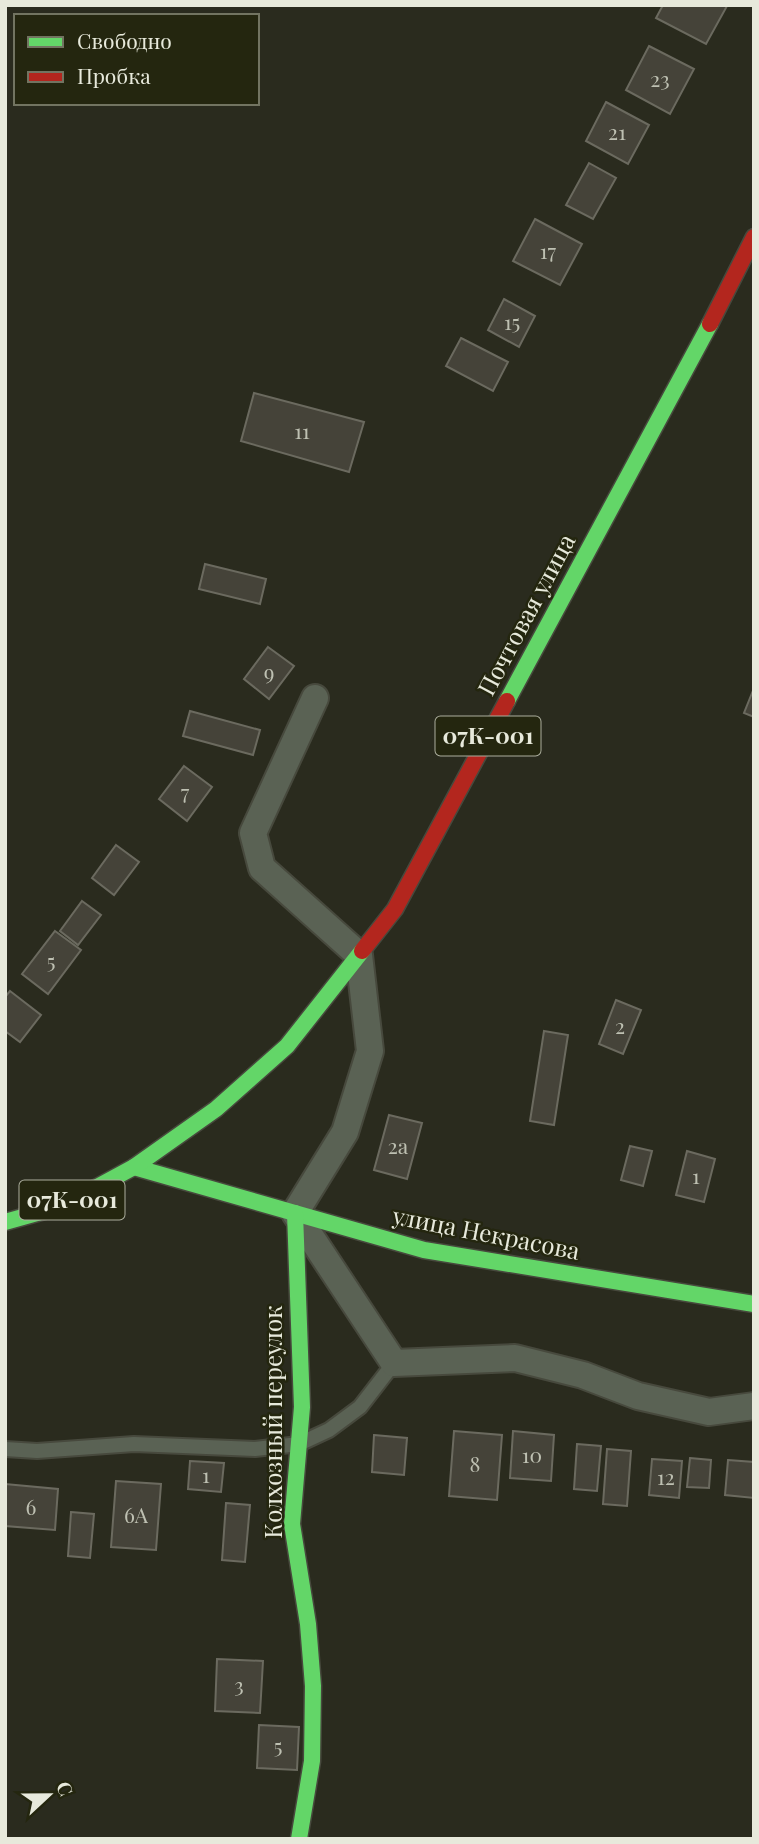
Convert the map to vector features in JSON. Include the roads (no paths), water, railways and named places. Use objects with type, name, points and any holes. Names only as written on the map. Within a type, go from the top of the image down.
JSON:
[{"type":"main road","name":"Почтовая улица","points":[[134,1167],[216,1108],[287,1046],[395,909],[754,237]]},
{"type":"main road","name":"улица Некрасова","points":[[134,1167],[424,1250],[754,1304]]},
{"type":"main road","name":"07К-001","points":[[5,1222],[62,1206],[134,1167]]},
{"type":"main road","name":"Колхозный переулок","points":[[295,1213],[302,1407],[292,1524],[309,1624],[313,1699],[312,1761],[299,1839]]},
{"type":"street","points":[[315,698],[253,834],[262,868],[359,955],[370,1051],[345,1132],[295,1213],[394,1363],[515,1358],[583,1375],[638,1396],[709,1412],[754,1406]]},
{"type":"lane","points":[[5,1449],[37,1451],[134,1444],[255,1449],[299,1444],[329,1430],[360,1407],[394,1363]]}]
